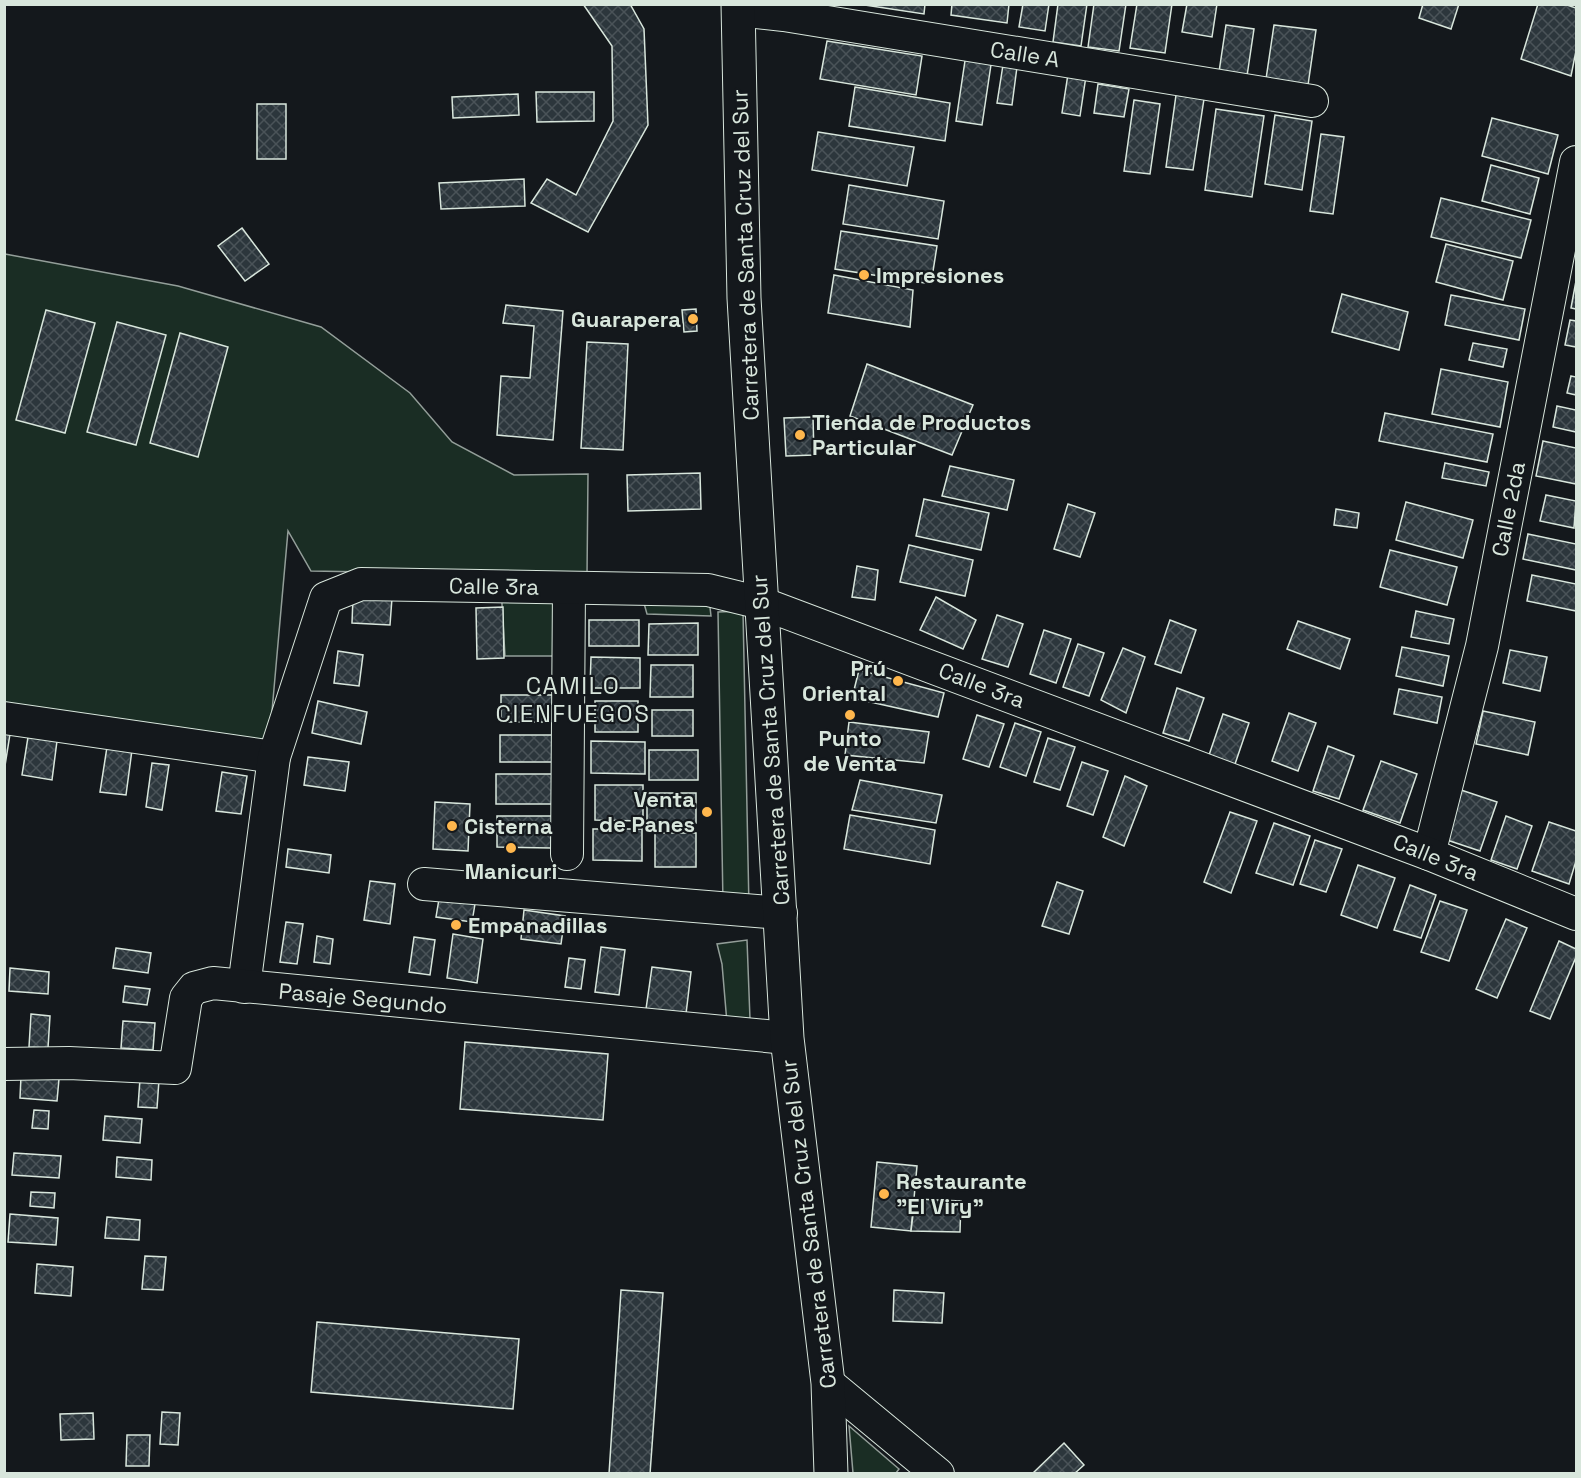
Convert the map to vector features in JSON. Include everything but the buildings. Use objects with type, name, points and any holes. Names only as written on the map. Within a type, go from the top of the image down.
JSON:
[{"type":"main road","name":"Carretera de Santa Cruz del Sur","points":[[738,7],[744,298],[787,1038],[828,1383],[831,1473]]},
{"type":"street","name":"Calle A","points":[[738,7],[1312,101]]},
{"type":"street","name":"Calle 2da","points":[[1429,854],[1482,646],[1576,162]]},
{"type":"street","name":"Calle 3ra","points":[[274,757],[326,598],[361,584],[708,590],[761,603],[1429,854],[1576,914]]},
{"type":"street","points":[[567,854],[568,588]]},
{"type":"street","points":[[4,718],[274,757],[244,987]]},
{"type":"street","points":[[424,884],[781,913]]},
{"type":"street","name":"Pasaje Segundo","points":[[4,1064],[69,1063],[175,1068],[186,998],[194,988],[213,983],[787,1038]]},
{"type":"street","points":[[828,1383],[938,1473]]},
{"type":"green space","points":[[5,254],[178,286],[321,327],[410,393],[452,442],[514,475],[588,474],[587,576],[311,571],[288,531],[269,745],[5,713]]},
{"type":"green space","points":[[501,587],[569,588],[569,656],[505,656]]},
{"type":"green space","points":[[640,589],[708,590],[711,616],[647,614]]},
{"type":"green space","points":[[743,611],[749,908],[723,904],[718,612]]},
{"type":"green space","points":[[747,940],[750,1019],[727,1023],[722,964],[717,944]]},
{"type":"green space","points":[[849,1426],[899,1469],[896,1473],[853,1473]]},
{"type":"place","name":"Impresiones","points":[[864,275]]},
{"type":"place","name":"Guarapera","points":[[693,319]]},
{"type":"place","name":"Tienda de Productos Particular","points":[[800,435]]},
{"type":"place","name":"Prú Oriental","points":[[898,681]]},
{"type":"place","name":"Punto de Venta","points":[[850,715]]},
{"type":"place","name":"Venta de Panes","points":[[707,812]]},
{"type":"place","name":"Cisterna","points":[[452,826]]},
{"type":"place","name":"Manicuri","points":[[511,848]]},
{"type":"place","name":"Empanadillas","points":[[456,925]]},
{"type":"place","name":"Restaurante \"El Viry\"","points":[[884,1194]]},
{"type":"district","name":"CAMILO CIENFUEGOS","points":[[573,699]]}]
